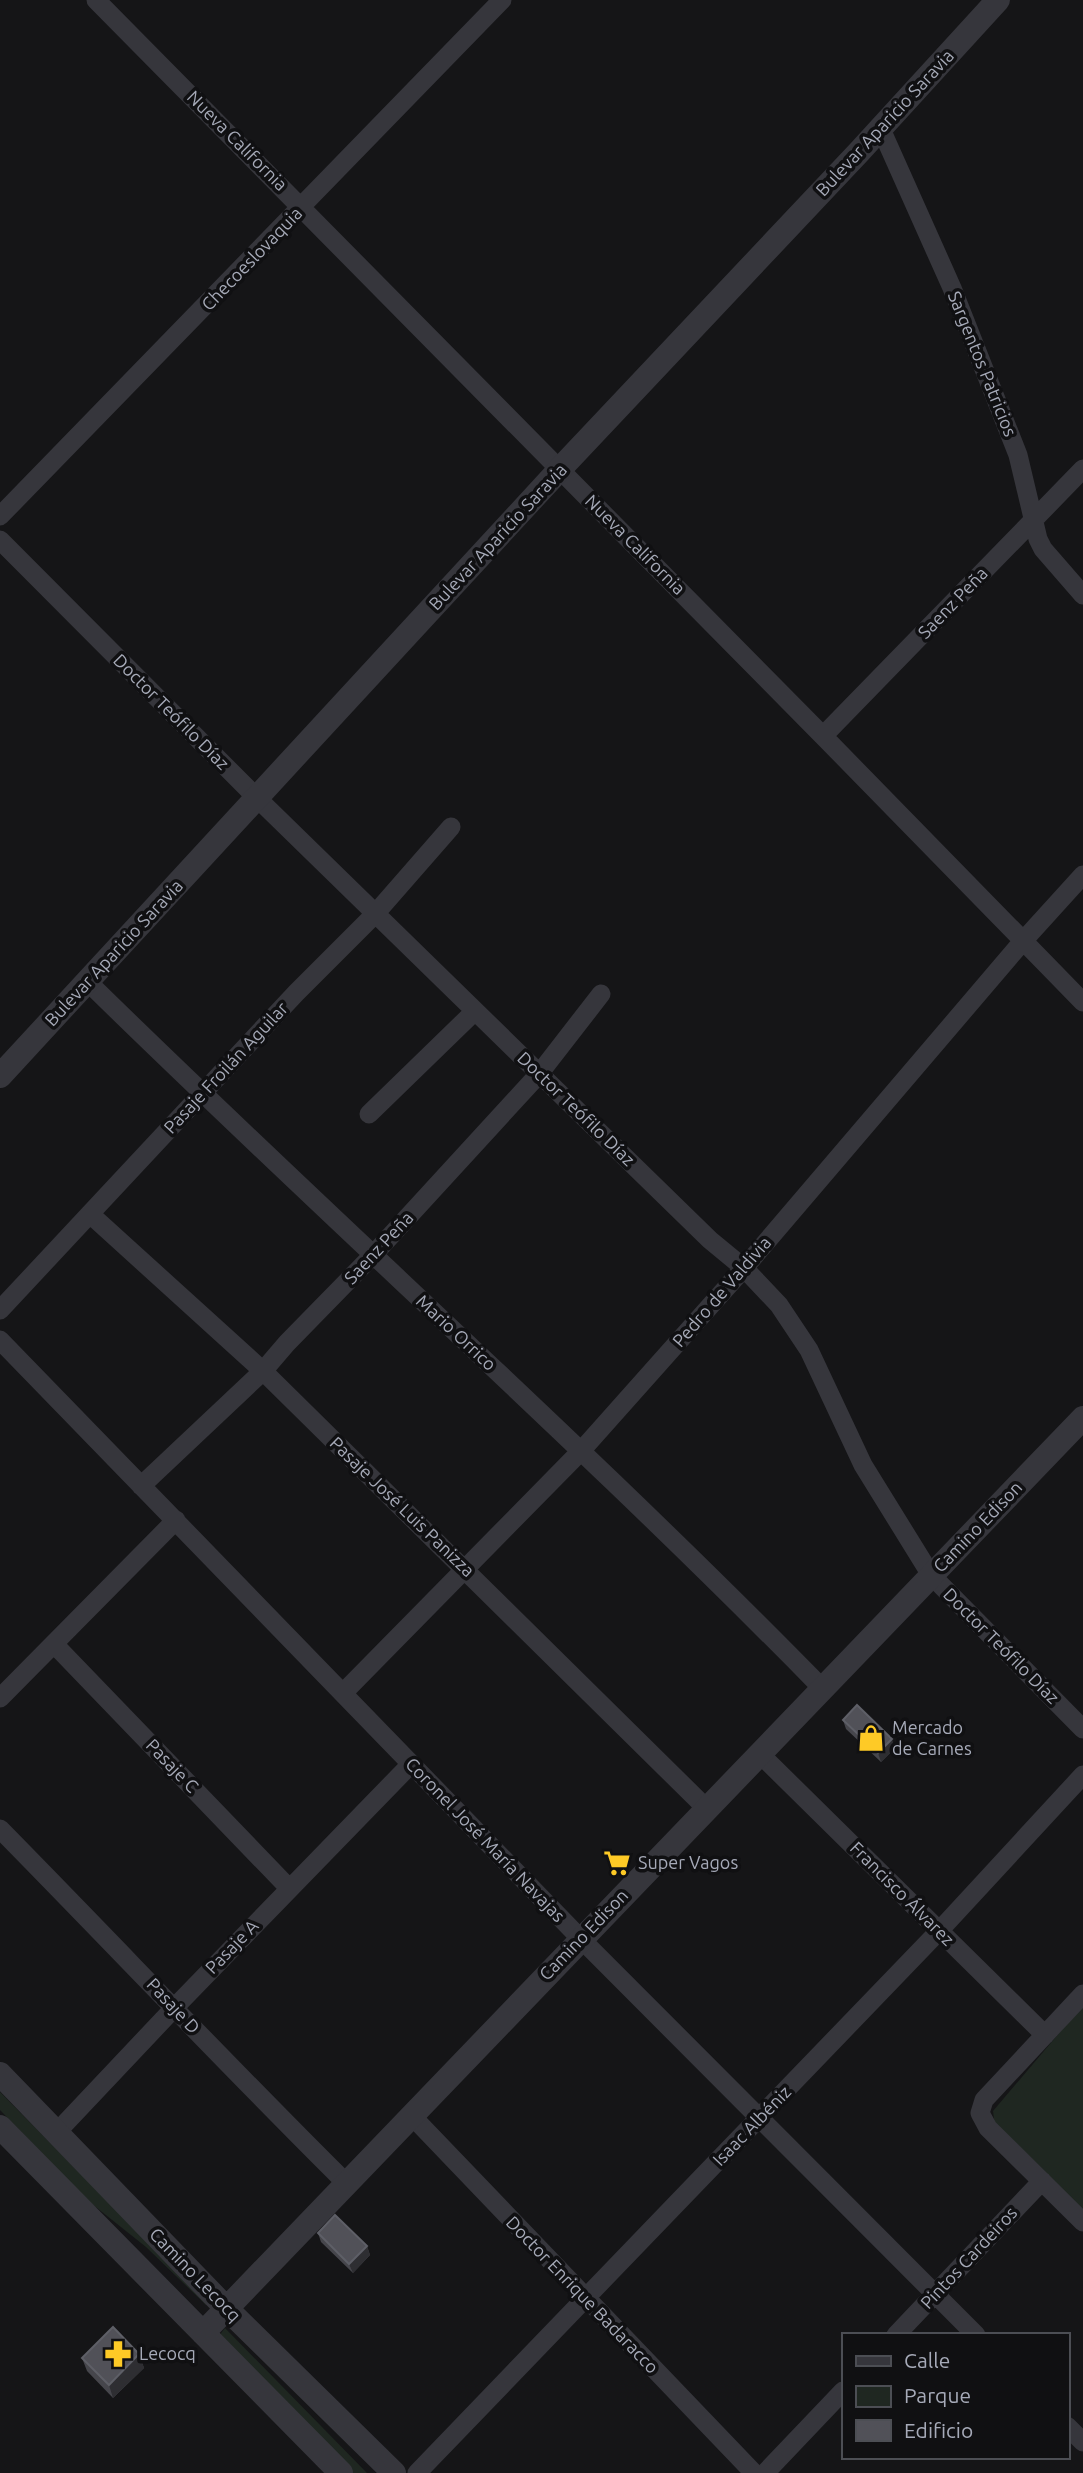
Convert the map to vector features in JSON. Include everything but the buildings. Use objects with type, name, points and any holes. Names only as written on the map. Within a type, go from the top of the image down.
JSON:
[{"type":"street","name":"Nueva California","points":[[96,0],[1083,1002]]},
{"type":"street","name":"Checoeslovaquia","points":[[0,516],[502,0]]},
{"type":"street","name":"Bulevar Aparicio Saravia","points":[[0,1076],[998,0]]},
{"type":"street","name":"Sargentos Patricios","points":[[881,129],[952,288],[1018,455],[1033,522],[1043,549],[1083,595]]},
{"type":"street","name":"Saenz Peña","points":[[823,736],[1083,469]]},
{"type":"street","name":"Doctor Teófilo Díaz","points":[[0,541],[375,914],[710,1240],[744,1268],[779,1306],[808,1350],[863,1465],[931,1575],[1083,1729]]},
{"type":"street","name":"Pasaje Froilán Aguilar","points":[[0,1310],[296,993],[375,914],[451,827]]},
{"type":"street","name":"Pedro de Valdivia","points":[[343,1693],[581,1451],[744,1268],[1023,941],[1083,875]]},
{"type":"street","name":"Mario Orrico","points":[[88,982],[202,1094],[742,1605],[822,1688]]},
{"type":"street","name":"Saenz Peña","points":[[141,1486],[263,1371],[373,1255],[539,1073],[601,995]]},
{"type":"street","points":[[369,1114],[475,1011]]},
{"type":"street","name":"Pasaje José Luis Panizza","points":[[90,1214],[263,1371],[706,1808]]},
{"type":"street","name":"Coronel José María Navajas","points":[[0,1340],[581,1939],[974,2333]]},
{"type":"street","name":"Camino Edison","points":[[203,2333],[1083,1418]]},
{"type":"street","points":[[0,1698],[176,1520]]},
{"type":"street","name":"Pasaje C","points":[[54,1644],[289,1888]]},
{"type":"street","name":"Francisco Álvarez","points":[[759,1753],[1045,2035]]},
{"type":"street","name":"Pasaje A","points":[[57,2132],[411,1763]]},
{"type":"street","name":"Isaac Albéniz","points":[[417,2473],[939,1931],[1083,1775]]},
{"type":"street","name":"Pasaje D","points":[[0,1829],[175,2007],[226,2064],[346,2183]]},
{"type":"street","points":[[1083,1994],[984,2100],[980,2113],[988,2128],[1083,2222]]},
{"type":"street","name":"Camino Lecocq","points":[[0,2074],[226,2308],[394,2473]]},
{"type":"street","name":"Doctor Enrique Badaracco","points":[[411,2115],[754,2473]]},
{"type":"street","name":"Camino Lecocq","points":[[0,2127],[341,2473]]},
{"type":"street","name":"Pintos Cardeiros","points":[[898,2333],[1042,2181]]},
{"type":"street","points":[[765,2473],[842,2392]]},
{"type":"street","points":[[1069,2428],[1083,2442]]},
{"type":"green space","points":[[1083,2005],[1083,2212],[995,2127],[993,2111]]},
{"type":"green space","points":[[0,2092],[208,2303],[206,2305],[146,2247],[87,2200],[0,2110]]},
{"type":"green space","points":[[225,2328],[367,2473],[351,2473],[218,2337]]},
{"type":"place","name":"Mercado de Carnes","points":[[871,1738]]},
{"type":"place","name":"Super Vagos","points":[[617,1863]]},
{"type":"place","name":"Lecocq","points":[[118,2354]]}]
